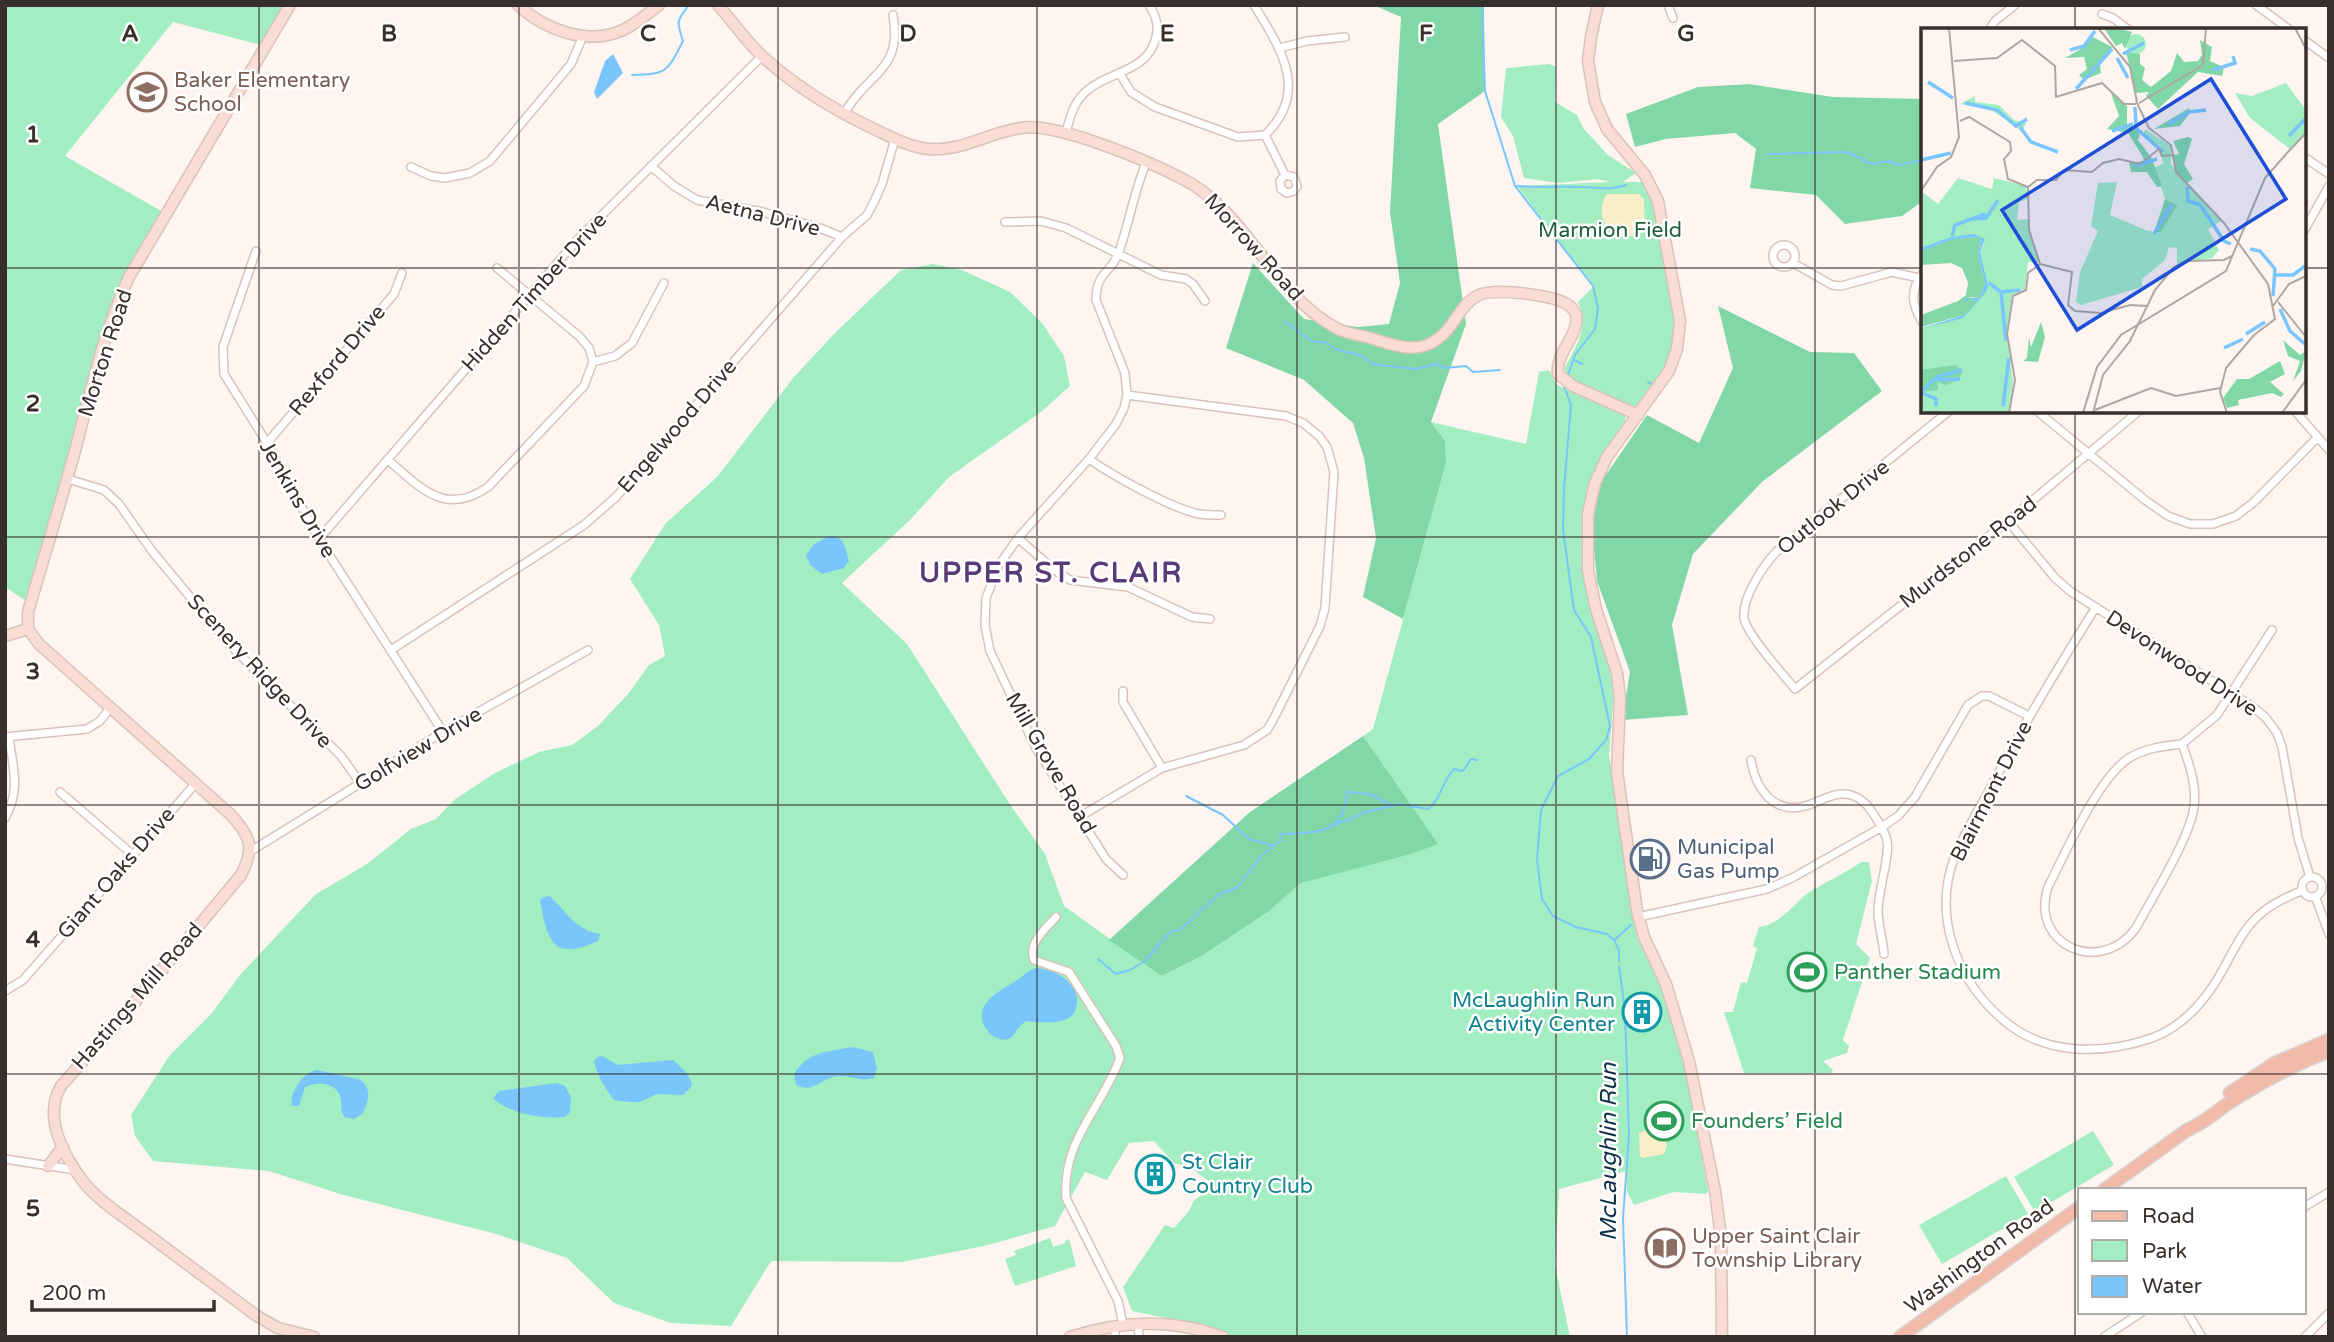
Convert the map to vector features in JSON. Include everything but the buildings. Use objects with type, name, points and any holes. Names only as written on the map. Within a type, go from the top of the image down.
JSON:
[{"type":"main road","points":[[2107,1188],[2187,1130],[2199,1117],[2249,1080],[2275,1063],[2329,1040]]},
{"type":"main road","points":[[2187,1130],[2202,1124],[2255,1087],[2297,1064],[2329,1051]]},
{"type":"main road","name":"Washington Road","points":[[1900,1337],[2078,1208]]},
{"type":"street","name":"Morton Road","points":[[28,629],[28,612],[68,479],[105,338],[124,288],[290,5]]},
{"type":"street","points":[[518,5],[536,20],[552,28],[583,36],[607,36],[621,31],[659,5]]},
{"type":"street","name":"Morrow Road","points":[[718,5],[762,56],[819,100],[913,146],[944,149],[1025,127],[1066,132],[1197,186],[1212,197],[1284,283],[1305,304],[1337,328],[1400,346],[1415,347],[1435,341],[1444,334],[1470,300],[1477,295],[1491,291],[1565,302],[1576,313],[1577,324],[1558,368],[1565,381],[1638,415]]},
{"type":"street","points":[[1066,132],[1074,106],[1083,94],[1146,57],[1154,43],[1157,26],[1156,16],[1149,5]]},
{"type":"street","points":[[1120,74],[1131,92],[1155,107],[1238,137],[1265,135],[1276,125],[1286,105],[1288,93],[1280,48],[1254,5]]},
{"type":"street","points":[[1598,5],[1588,61],[1595,102],[1611,136],[1640,168],[1654,192],[1661,214],[1679,312],[1674,359],[1663,381],[1598,474],[1590,501],[1588,571],[1593,597],[1617,673],[1620,699],[1617,772],[1638,917],[1644,937],[1666,984],[1696,1093],[1720,1223],[1722,1337]]},
{"type":"street","points":[[1668,5],[1673,18]]},
{"type":"street","points":[[1990,28],[1995,20],[2015,5]]},
{"type":"street","points":[[2256,5],[2287,28]]},
{"type":"street","points":[[2102,14],[2126,28]]},
{"type":"street","points":[[845,114],[856,95],[890,58],[896,36],[893,15]]},
{"type":"street","points":[[411,167],[431,176],[445,178],[470,173],[490,161],[571,64],[583,36]]},
{"type":"street","points":[[1280,48],[1307,41],[1345,37]]},
{"type":"street","points":[[2306,41],[2329,58]]},
{"type":"street","name":"Hidden Timber Drive","points":[[319,540],[578,239],[762,56]]},
{"type":"street","points":[[1265,135],[1285,175]]},
{"type":"street","name":"Engelwood Drive","points":[[391,650],[584,525],[616,497],[842,237],[867,215],[895,139]]},
{"type":"street","points":[[2306,158],[2329,174]]},
{"type":"street","points":[[1081,816],[1163,768],[1244,745],[1267,730],[1320,626],[1325,608],[1334,472],[1327,447],[1319,436],[1311,428],[1286,416],[1127,395],[1125,373],[1097,300],[1098,284],[1101,276],[1118,256],[1146,163]]},
{"type":"street","name":"Aetna Drive","points":[[651,166],[674,186],[697,200],[763,212],[842,237]]},
{"type":"street","points":[[2306,227],[2329,187]]},
{"type":"street","points":[[1005,222],[1041,221],[1066,228],[1161,275],[1186,279],[1194,284],[1205,301]]},
{"type":"street","name":"Jenkins Drive","points":[[257,251],[223,347],[227,383],[267,443],[319,540],[443,732]]},
{"type":"street","points":[[1793,263],[1832,285],[1841,286],[1892,272],[1921,276],[1912,300],[1914,310],[1921,320]]},
{"type":"street","points":[[388,460],[435,497],[461,499],[474,496],[488,487],[584,386],[593,362],[589,348],[580,337],[497,268]]},
{"type":"street","name":"Rexford Drive","points":[[267,443],[394,293],[402,273]]},
{"type":"street","points":[[593,362],[615,356],[632,343],[664,283]]},
{"type":"street","name":"Mill Grove Road","points":[[1123,875],[1106,859],[1037,748],[990,651],[985,625],[986,598],[999,565],[1018,538],[1089,459],[1121,416],[1127,395]]},
{"type":"street","name":"Outlook Drive","points":[[1794,689],[1749,631],[1744,618],[1759,572],[1777,551],[1947,413]]},
{"type":"street","points":[[2039,413],[2145,500],[2168,516],[2190,524],[2213,524],[2235,516],[2254,502],[2316,438]]},
{"type":"street","name":"Murdstone Road","points":[[1794,689],[2008,521],[2136,413]]},
{"type":"street","points":[[2297,413],[2329,450]]},
{"type":"street","points":[[1089,459],[1182,509],[1200,514],[1221,515]]},
{"type":"street","name":"Scenery Ridge Drive","points":[[68,479],[104,490],[119,504],[152,551],[229,644],[341,756],[361,784]]},
{"type":"street","name":"Devonwood Drive","points":[[2008,521],[2055,578],[2096,607],[2233,693],[2266,718],[2280,740],[2298,838],[2310,877]]},
{"type":"street","points":[[1018,538],[1070,580],[1128,587],[1192,618],[1210,619]]},
{"type":"street","name":"Blairmont Drive","points":[[2096,607],[2029,716],[1956,855],[1949,882],[1946,918],[1953,950],[1968,982],[1991,1010],[2007,1023],[2053,1045],[2078,1050],[2113,1049],[2156,1036],[2174,1026],[2198,1006],[2214,986],[2241,936],[2255,918],[2281,900],[2303,890]]},
{"type":"street","points":[[5,636],[28,629],[39,644],[241,826],[251,852]]},
{"type":"street","points":[[2182,744],[2193,783],[2194,806],[2189,827],[2136,928],[2127,940],[2111,950],[2084,952],[2070,948],[2049,926],[2044,911],[2044,899],[2102,785],[2115,769],[2129,758],[2158,747],[2182,744],[2217,715],[2272,630]]},
{"type":"street","name":"Golfview Drive","points":[[251,852],[443,732],[588,650]]},
{"type":"street","points":[[1123,691],[1124,702],[1163,768]]},
{"type":"street","points":[[1638,917],[1767,888],[1792,878],[1882,827],[1898,816],[1915,797],[1961,716],[1974,699],[1989,696],[2029,716]]},
{"type":"street","points":[[5,818],[16,787],[7,737],[88,729],[100,721],[110,708]]},
{"type":"street","points":[[1751,761],[1759,788],[1780,805],[1793,808],[1842,794],[1856,797],[1867,805],[1882,827],[1887,842],[1878,911],[1884,954]]},
{"type":"street","name":"Giant Oaks Drive","points":[[5,991],[23,980],[196,783]]},
{"type":"street","points":[[60,792],[132,854]]},
{"type":"street","name":"Hastings Mill Road","points":[[251,852],[241,875],[61,1086],[52,1107],[53,1119],[63,1147],[83,1181],[112,1208],[257,1316],[278,1328],[314,1337]]},
{"type":"street","points":[[2310,877],[2325,884],[2315,896],[2307,895],[2303,890],[2303,884],[2310,877]]},
{"type":"street","points":[[2315,896],[2329,934]]},
{"type":"street","points":[[1056,917],[1034,943],[1034,960],[1069,972],[1110,1036],[1120,1058],[1079,1132],[1067,1162],[1065,1184],[1066,1198],[1121,1311],[1118,1329]]},
{"type":"street","points":[[48,1166],[63,1147]]},
{"type":"street","points":[[6,1162],[76,1170]]},
{"type":"street","points":[[2306,1206],[2329,1192]]},
{"type":"street","points":[[2305,1337],[2329,1313]]},
{"type":"street","points":[[2104,1337],[2139,1314]]},
{"type":"street","points":[[2188,1314],[2202,1337]]},
{"type":"street","points":[[1138,1323],[1139,1337]]},
{"type":"street","points":[[1070,1337],[1138,1323],[1175,1325],[1223,1337]]},
{"type":"street","points":[[2316,1326],[2329,1324]]},
{"type":"green space","points":[[5,5],[285,5],[261,45],[173,22],[65,156],[163,212],[112,305],[94,355],[26,601],[5,587]]},
{"type":"green space","points":[[1373,5],[1484,5],[1485,91],[1438,124],[1466,324],[1431,422],[1445,441],[1446,463],[1403,619],[1363,597],[1376,538],[1364,458],[1353,423],[1304,380],[1226,348],[1253,263],[1304,319],[1358,327],[1389,324],[1400,283],[1390,212],[1401,17]]},
{"type":"green space","name":"Marmion Field","points":[[1550,64],[1556,67],[1555,102],[1577,115],[1583,128],[1608,155],[1636,173],[1623,182],[1643,182],[1652,200],[1671,292],[1676,335],[1666,366],[1643,403],[1631,408],[1576,385],[1564,369],[1582,328],[1583,320],[1578,302],[1593,287],[1517,186],[1610,182],[1598,179],[1558,183],[1524,178],[1513,136],[1501,117],[1506,68]]},
{"type":"green space","points":[[1749,84],[1833,97],[1921,99],[1921,202],[1902,216],[1845,224],[1816,195],[1750,188],[1756,149],[1735,133],[1666,139],[1635,147],[1626,114],[1698,87]]},
{"type":"green space","points":[[933,264],[962,270],[1010,292],[1042,323],[1064,356],[1070,386],[1041,412],[949,477],[911,519],[842,583],[907,644],[1045,854],[1064,906],[1162,976],[1205,954],[1268,912],[1301,883],[1437,844],[1363,736],[1373,729],[1446,463],[1445,441],[1431,422],[1526,444],[1539,372],[1549,370],[1557,385],[1625,415],[1625,428],[1600,461],[1587,487],[1582,534],[1587,595],[1606,651],[1614,694],[1609,755],[1637,937],[1660,985],[1680,1044],[1708,1191],[1706,1194],[1673,1192],[1634,1205],[1627,1192],[1626,1171],[1559,1189],[1555,1265],[1570,1337],[1232,1337],[1218,1329],[1132,1311],[1123,1287],[1165,1225],[1174,1228],[1189,1211],[1194,1200],[1215,1186],[1191,1168],[1174,1163],[1154,1141],[1129,1143],[1107,1180],[1085,1172],[1055,1226],[984,1246],[902,1262],[771,1261],[731,1326],[671,1323],[614,1303],[567,1258],[496,1234],[340,1194],[269,1171],[153,1161],[135,1136],[131,1115],[170,1055],[212,1013],[240,975],[316,894],[367,864],[411,829],[436,819],[454,800],[495,773],[539,752],[572,745],[599,725],[628,694],[649,665],[665,656],[659,625],[630,579],[666,523],[717,477],[794,377],[836,332],[901,270]]},
{"type":"green space","points":[[1718,306],[1810,352],[1854,353],[1882,391],[1762,482],[1693,554],[1672,625],[1688,715],[1622,720],[1630,672],[1597,581],[1592,527],[1601,482],[1647,415],[1699,443],[1733,368]]},
{"type":"green space","points":[[1363,736],[1438,844],[1411,854],[1301,883],[1268,912],[1205,954],[1162,976],[1109,940],[1250,812]]},
{"type":"green space","name":"Panther Stadium","points":[[1861,862],[1869,862],[1872,881],[1856,944],[1870,958],[1843,1040],[1849,1046],[1847,1053],[1823,1061],[1833,1070],[1831,1073],[1744,1073],[1724,1012],[1733,1012],[1741,982],[1747,983],[1757,948],[1753,946],[1759,927],[1773,923],[1808,893]]},
{"type":"green space","points":[[2093,1131],[2114,1165],[2035,1212],[2014,1177]]},
{"type":"green space","points":[[2006,1176],[2028,1214],[1942,1264],[1919,1225]]},
{"type":"green space","points":[[1050,1238],[1053,1247],[1069,1239],[1076,1266],[1015,1286],[1005,1259],[1016,1255],[1014,1251]]},
{"type":"sand","points":[[1607,194],[1639,194],[1644,199],[1645,230],[1626,236],[1610,229],[1604,222],[1602,213],[1602,204]]},
{"type":"sand","points":[[1652,1128],[1658,1129],[1665,1136],[1667,1146],[1664,1154],[1643,1158],[1640,1156],[1639,1133]]},
{"type":"water","points":[[613,54],[623,73],[597,99],[594,92],[605,61]]},
{"type":"water","points":[[830,536],[842,541],[849,561],[844,568],[822,574],[810,565],[806,555],[814,544]]},
{"type":"water","points":[[550,896],[574,922],[588,931],[600,934],[598,941],[570,949],[561,948],[554,943],[545,926],[540,900]]},
{"type":"water","points":[[1036,968],[1049,970],[1067,980],[1077,999],[1074,1014],[1058,1022],[1026,1021],[1008,1039],[991,1035],[982,1016],[987,1002]]},
{"type":"water","points":[[853,1047],[873,1052],[877,1068],[874,1078],[838,1076],[807,1088],[796,1085],[794,1074],[806,1060],[820,1053]]},
{"type":"water","points":[[602,1056],[618,1065],[673,1060],[688,1075],[692,1086],[683,1095],[657,1094],[640,1102],[614,1100],[595,1066],[594,1061]]},
{"type":"water","points":[[317,1070],[363,1082],[368,1095],[362,1114],[354,1119],[345,1117],[336,1090],[322,1084],[305,1087],[299,1106],[292,1106],[298,1084]]},
{"type":"water","points":[[557,1083],[565,1086],[571,1097],[570,1112],[565,1117],[527,1114],[508,1108],[493,1098],[499,1091]]},
{"type":"waterway","points":[[632,75],[653,74],[669,65],[683,41],[679,21],[689,5]]},
{"type":"waterway","name":"McLaughlin Run","points":[[1482,5],[1485,91],[1515,186],[1593,286],[1598,308],[1595,329],[1575,355],[1568,375]]},
{"type":"waterway","points":[[1768,154],[1847,152],[1872,164],[1889,161],[1898,165],[1921,160]]},
{"type":"waterway","points":[[1517,186],[1610,188],[1626,185]]},
{"type":"waterway","points":[[1285,321],[1313,342],[1325,342],[1335,349],[1362,356],[1372,364],[1415,369],[1437,364],[1445,368],[1466,366],[1473,372],[1500,370]]},
{"type":"waterway","points":[[1574,360],[1582,364]]},
{"type":"waterway","points":[[1648,382],[1654,386]]},
{"type":"waterway","name":"McLaughlin Run","points":[[1564,386],[1571,405],[1563,530],[1574,610],[1591,637],[1610,726],[1606,740],[1589,759],[1558,776],[1541,810],[1537,859],[1542,899],[1553,916],[1576,927],[1607,934],[1619,950],[1619,961]]},
{"type":"waterway","points":[[1332,826],[1362,813],[1399,804],[1428,809],[1454,769],[1463,771],[1471,759],[1477,760]]},
{"type":"waterway","points":[[1098,959],[1116,974],[1145,961],[1170,932],[1181,929],[1218,895],[1238,887],[1261,856],[1281,840],[1280,834],[1315,832],[1337,821],[1343,812],[1347,792],[1370,794],[1393,806]]},
{"type":"waterway","points":[[1186,796],[1223,815],[1249,839],[1272,845]]},
{"type":"waterway","points":[[1614,940],[1631,925]]},
{"type":"waterway","name":"McLaughlin Run","points":[[1619,966],[1625,1011],[1629,1136],[1623,1218],[1627,1337]]},
{"type":"place","name":"Baker Elementary School","points":[[147,92]]},
{"type":"place","name":"Municipal Gas Pump","points":[[1650,859]]},
{"type":"place","name":"Panther Stadium","points":[[1807,972]]},
{"type":"place","name":"McLaughlin Run Activity Center","points":[[1642,1012]]},
{"type":"place","name":"Founders’ Field","points":[[1664,1121]]},
{"type":"place","name":"St Clair Country Club","points":[[1155,1174]]},
{"type":"place","name":"Upper Saint Clair Township Library","points":[[1665,1248]]},
{"type":"district","name":"UPPER ST. CLAIR","points":[[1051,572]]}]
